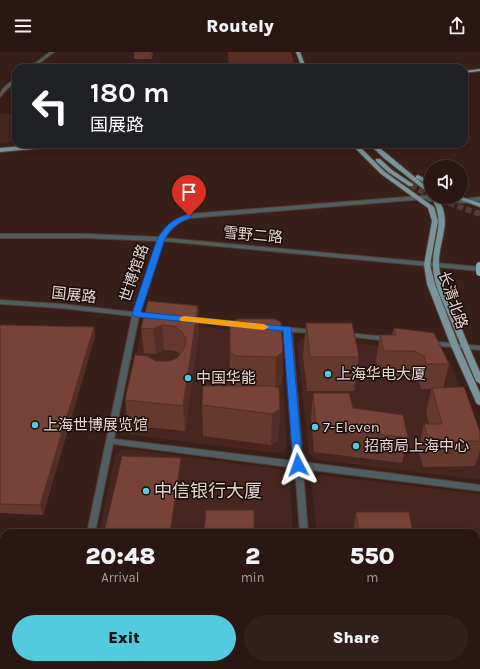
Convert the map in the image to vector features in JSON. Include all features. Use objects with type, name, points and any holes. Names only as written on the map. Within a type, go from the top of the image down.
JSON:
[{"type":"main road","points":[[298,52],[302,64]]},
{"type":"main road","points":[[468,73],[480,70]]},
{"type":"main road","points":[[468,74],[480,73]]},
{"type":"main road","points":[[0,147],[12,146]]},
{"type":"main road","points":[[0,150],[22,148]]},
{"type":"main road","name":"长清北路","points":[[358,148],[383,173],[431,207],[435,221],[427,265],[431,284],[455,346],[480,402]]},
{"type":"main road","points":[[366,148],[383,165],[411,185]]},
{"type":"main road","points":[[376,148],[424,188]]},
{"type":"main road","points":[[398,166],[424,180]]},
{"type":"main road","points":[[468,201],[480,205]]},
{"type":"main road","name":"长清北路","points":[[438,204],[443,221],[439,237],[436,265],[440,284],[480,381]]},
{"type":"street","points":[[36,64],[52,52]]},
{"type":"street","points":[[0,96],[12,83]]},
{"type":"street","points":[[468,198],[480,195]]},
{"type":"street","name":"世博馆路","points":[[92,529],[136,314],[161,239],[166,231],[176,221],[189,216],[424,198]]},
{"type":"street","points":[[468,199],[480,199]]},
{"type":"street","name":"雪野二路","points":[[0,236],[87,236],[161,239],[480,269]]},
{"type":"street","name":"国展路","points":[[0,302],[159,316]]},
{"type":"street","points":[[181,319],[250,325]]},
{"type":"street","points":[[265,327],[319,332]]},
{"type":"street","points":[[288,329],[304,529]]},
{"type":"street","points":[[343,335],[399,340]]},
{"type":"street","points":[[423,343],[480,348]]},
{"type":"street","points":[[110,441],[480,488]]},
{"type":"shaded area","points":[[228,52],[291,52],[294,64],[229,64]]},
{"type":"shaded area","points":[[0,114],[12,114],[12,142],[0,143]]},
{"type":"shaded area","points":[[156,321],[274,335],[281,341],[287,448],[283,452],[277,453],[132,435],[126,433],[121,428],[142,327]]},
{"type":"shaded area","points":[[310,338],[434,352],[449,360],[480,434],[480,480],[318,460],[313,457],[309,453],[297,344],[302,339]]},
{"type":"shaded area","points":[[128,449],[278,469],[290,480],[293,529],[100,529],[115,455],[121,450]]},
{"type":"shaded area","points":[[321,475],[480,494],[480,529],[317,529],[311,481]]},
{"type":"building","points":[[148,301],[198,306],[183,406],[125,400],[135,355],[147,356],[156,361],[169,361],[177,358],[185,347],[186,339],[182,332],[174,326],[162,325],[153,329],[141,328]]},
{"type":"building","points":[[238,319],[274,319],[281,322],[283,352],[276,357],[236,356],[230,352],[230,323]]},
{"type":"building","points":[[306,323],[352,323],[359,357],[310,357]]},
{"type":"building","name":"上海世博展览馆","points":[[0,325],[94,327],[40,505],[0,504]]},
{"type":"building","points":[[394,328],[434,333],[449,364],[426,364],[424,356],[414,351],[384,351],[380,335],[396,335]]},
{"type":"building","points":[[203,386],[272,386],[279,388],[280,409],[272,414],[202,405]]},
{"type":"building","points":[[464,387],[480,432],[480,441],[429,442],[424,424],[442,424],[432,388]]},
{"type":"building","points":[[313,393],[349,393],[353,408],[403,415],[408,438],[316,426]]},
{"type":"building","name":"中信银行大厦","points":[[122,456],[181,458],[171,529],[105,529]]},
{"type":"building","points":[[206,510],[254,510],[254,529],[204,529]]},
{"type":"building","points":[[356,512],[409,512],[412,529],[358,529]]},
{"type":"tunnel","points":[[411,185],[424,193]]},
{"type":"tunnel","points":[[452,204],[480,214]]},
{"type":"slow traffic","points":[[184,319],[264,327]]},
{"type":"place","name":"上海华电大厦","points":[[328,374]]},
{"type":"place","name":"中国华能","points":[[188,378]]},
{"type":"place","name":"上海世博展览馆","points":[[35,425]]},
{"type":"place","name":"7-Eleven","points":[[315,427]]},
{"type":"place","name":"招商局上海中心","points":[[356,446]]},
{"type":"place","name":"中信银行大厦","points":[[146,491]]},
{"type":"route","points":[[189,216],[176,221],[171,225],[161,239],[136,314],[288,329],[298,465]]}]
